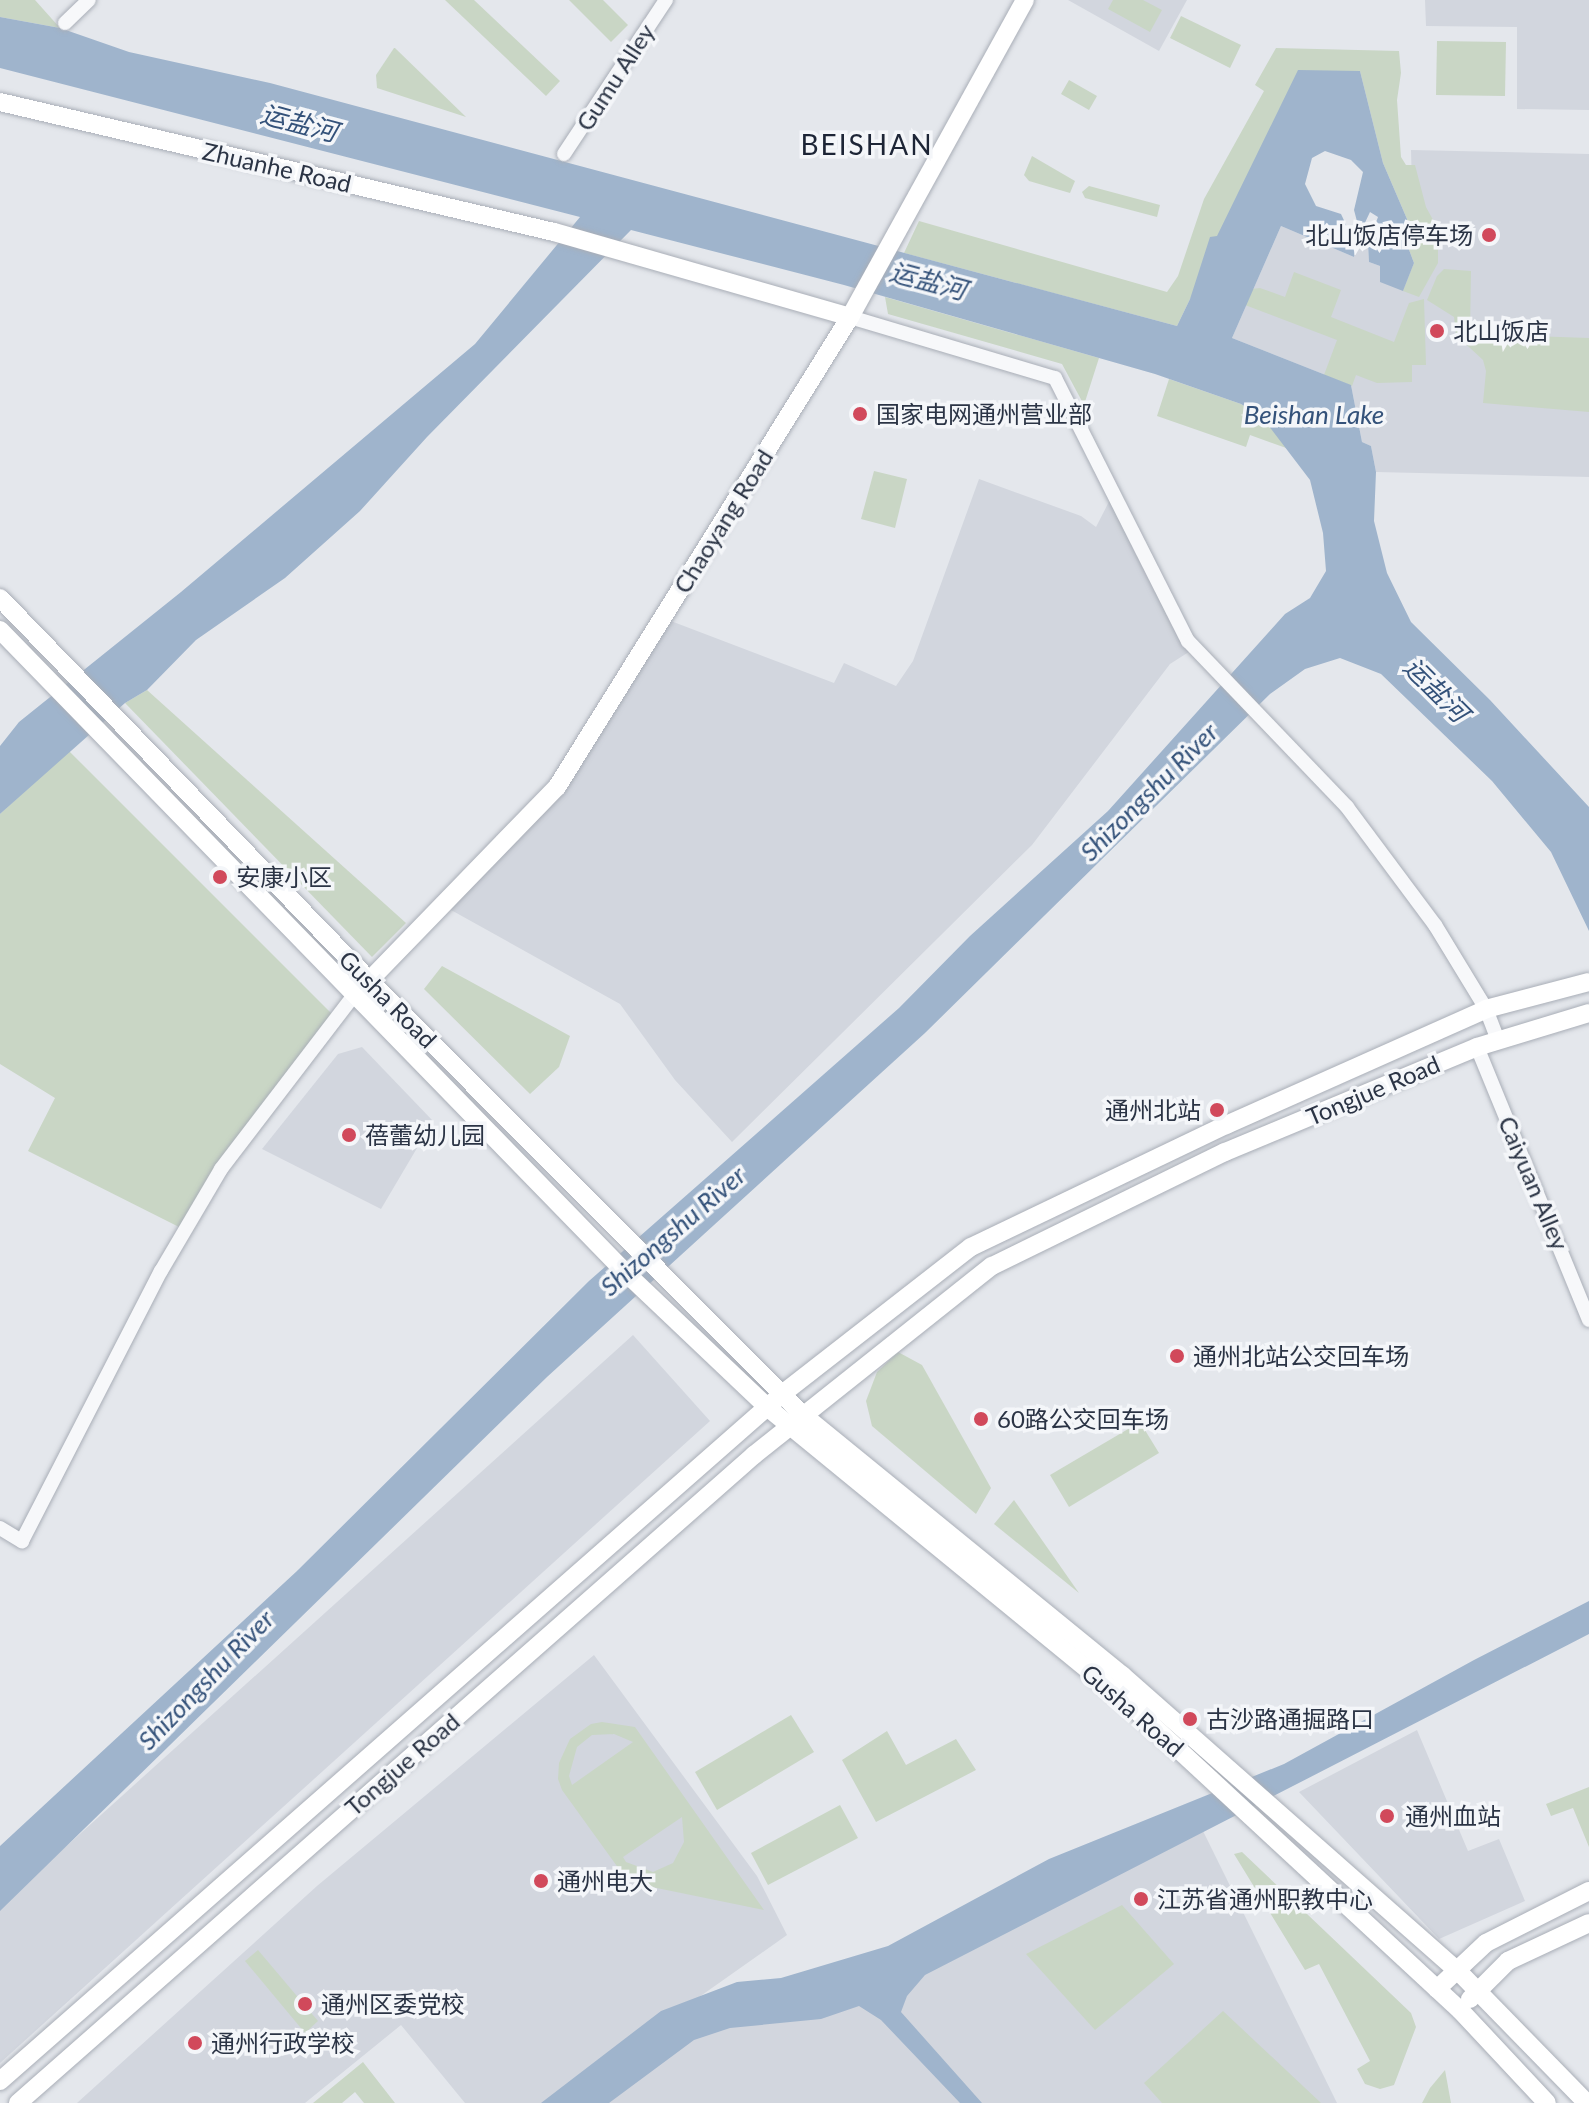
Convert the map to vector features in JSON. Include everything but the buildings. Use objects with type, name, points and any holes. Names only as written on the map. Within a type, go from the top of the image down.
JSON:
[{"type":"main road","name":"Chaoyang Road","points":[[355,994],[557,787],[854,310],[1025,0]]},
{"type":"main road","name":"Zhuanhe Road","points":[[0,102],[554,232],[854,310]]},
{"type":"main road","name":"Gusha Road","points":[[0,598],[369,980],[782,1394],[796,1422],[1125,1700],[1460,2010],[1547,2103]]},
{"type":"main road","name":"Gusha Road","points":[[0,630],[593,1238],[767,1407],[796,1422],[1122,1675],[1457,1970],[1587,2103]]},
{"type":"main road","name":"Tongjue Road","points":[[0,2081],[782,1394],[971,1247],[1226,1125],[1486,1009],[1589,982]]},
{"type":"main road","name":"Tongjue Road","points":[[18,2103],[796,1422],[992,1266],[1225,1152],[1477,1047],[1589,1013]]},
{"type":"main road","points":[[1437,1989],[1486,1943],[1589,1891]]},
{"type":"main road","points":[[1460,2010],[1508,1961],[1589,1923]]},
{"type":"street","points":[[65,23],[89,0]]},
{"type":"street","name":"Gumu Alley","points":[[564,154],[666,0]]},
{"type":"street","points":[[854,310],[1055,378],[1188,641],[1347,807],[1435,925],[1486,1009],[1498,1040]]},
{"type":"street","points":[[0,1528],[22,1541],[161,1271],[221,1169],[355,994]]},
{"type":"street","name":"Caiyuan Alley","points":[[1477,1047],[1589,1320]]},
{"type":"shaded area","points":[[1068,0],[1187,0],[1159,51]]},
{"type":"shaded area","points":[[1425,0],[1589,0],[1589,110],[1517,109],[1517,27],[1426,26]]},
{"type":"shaded area","points":[[1411,150],[1589,154],[1589,477],[1376,472],[1371,446],[1362,442],[1351,385],[1232,338],[1281,226],[1354,257],[1356,246],[1368,244],[1369,262],[1380,266],[1389,283],[1403,290],[1414,263]]},
{"type":"shaded area","points":[[979,479],[1081,516],[1096,527],[1114,492],[1195,648],[1170,664],[1032,845],[732,1142],[675,1080],[620,1004],[442,905],[557,787],[663,618],[834,683],[844,663],[896,686],[913,661]]},
{"type":"shaded area","name":"蓓蕾幼儿园","points":[[362,1047],[433,1121],[381,1209],[262,1149],[338,1054]]},
{"type":"shaded area","points":[[633,1335],[710,1421],[0,2063],[0,1906]]},
{"type":"shaded area","name":"通州电大","points":[[594,1655],[757,1876],[787,1935],[549,2103],[465,2103],[401,2025],[305,2103],[77,2103],[317,1886]]},
{"type":"shaded area","name":"通州血站","points":[[1417,1730],[1468,1851],[1499,1839],[1525,1901],[1439,1939],[1299,1792]]},
{"type":"shaded area","name":"江苏省通州职教中心","points":[[1203,1831],[1337,2103],[572,2103],[690,2025]]},
{"type":"green space","points":[[0,0],[35,0],[60,28],[0,17]]},
{"type":"green space","points":[[445,0],[474,0],[560,81],[546,96]]},
{"type":"green space","points":[[569,0],[603,0],[628,25],[611,42]]},
{"type":"green space","points":[[1113,0],[1143,0],[1162,10],[1150,32],[1108,9]]},
{"type":"green space","points":[[1181,16],[1241,45],[1230,68],[1170,38]]},
{"type":"green space","points":[[1437,41],[1506,42],[1505,96],[1436,95]]},
{"type":"green space","points":[[394,48],[466,117],[377,88],[376,75]]},
{"type":"green space","points":[[1276,48],[1399,51],[1401,73],[1397,100],[1401,157],[1406,165],[1415,165],[1426,207],[1438,229],[1438,263],[1419,297],[1403,291],[1414,263],[1408,247],[1407,219],[1383,163],[1360,71],[1190,299],[1177,326],[904,253],[919,221],[1167,292],[1178,276],[1204,199],[1264,91],[1255,85]]},
{"type":"green space","points":[[1069,80],[1097,96],[1089,110],[1061,94]]},
{"type":"green space","points":[[1032,156],[1075,181],[1070,193],[1029,181],[1024,175]]},
{"type":"green space","points":[[1089,186],[1160,205],[1157,217],[1085,198],[1082,192]]},
{"type":"green space","points":[[1444,269],[1471,271],[1470,334],[1589,338],[1589,412],[1483,403],[1486,371],[1483,360],[1456,335],[1454,317],[1427,300],[1437,276]]},
{"type":"green space","points":[[1294,272],[1341,290],[1331,317],[1394,342],[1409,303],[1424,299],[1426,365],[1412,365],[1412,382],[1377,383],[1356,375],[1352,386],[1324,375],[1337,340],[1245,305],[1251,289],[1260,288],[1285,297]]},
{"type":"green space","points":[[885,297],[1099,358],[1084,405],[1062,364],[888,314]]},
{"type":"green space","points":[[1169,379],[1241,404],[1262,417],[1289,449],[1250,435],[1246,447],[1157,416]]},
{"type":"green space","points":[[874,471],[907,479],[895,528],[861,519]]},
{"type":"green space","points":[[147,690],[406,923],[372,957],[125,703]]},
{"type":"green space","points":[[69,751],[337,1019],[185,1230],[28,1151],[55,1098],[0,1064],[0,814]]},
{"type":"green space","points":[[442,966],[570,1036],[559,1067],[530,1094],[424,989]]},
{"type":"green space","points":[[898,1352],[922,1365],[991,1488],[976,1514],[872,1426],[866,1401],[877,1372]]},
{"type":"green space","points":[[1140,1422],[1159,1453],[1069,1507],[1050,1475]]},
{"type":"green space","points":[[1014,1500],[1079,1593],[994,1524]]},
{"type":"green space","points":[[791,1715],[814,1752],[717,1810],[695,1772]]},
{"type":"green space","points":[[602,1722],[635,1727],[764,1910],[642,1885],[642,1880],[619,1869],[562,1790],[558,1779],[559,1763],[570,1739],[591,1724]],"holes":[[[614,1734],[633,1742],[572,1785],[569,1776],[577,1747],[592,1735]],[[682,1817],[684,1842],[673,1863],[653,1872],[626,1862],[623,1857]]]},
{"type":"green space","points":[[887,1731],[906,1765],[956,1739],[976,1770],[876,1822],[842,1760]]},
{"type":"green space","points":[[1589,1787],[1589,1847],[1573,1808],[1551,1816],[1546,1804]]},
{"type":"green space","points":[[840,1805],[858,1838],[768,1885],[751,1853]]},
{"type":"green space","points":[[1242,1852],[1411,2013],[1416,2027],[1394,2085],[1380,2089],[1365,2084],[1357,2069],[1370,2061],[1319,1964],[1305,1970],[1234,1854]]},
{"type":"green space","points":[[1122,1905],[1174,1964],[1095,2030],[1026,1954]]},
{"type":"green space","points":[[258,1950],[318,2021],[305,2033],[245,1961]]},
{"type":"green space","points":[[1223,2011],[1321,2103],[1162,2103],[1144,2083]]},
{"type":"green space","points":[[363,2062],[395,2103],[364,2103],[355,2092],[342,2103],[313,2103]]},
{"type":"green space","points":[[1445,2070],[1451,2103],[1422,2103],[1430,2088]]},
{"type":"water","points":[[0,17],[60,28],[129,52],[270,83],[1177,326],[1190,299],[1210,237],[1217,236],[1298,70],[1360,71],[1383,163],[1407,219],[1408,247],[1414,263],[1403,291],[1380,282],[1380,266],[1369,262],[1368,244],[1378,217],[1370,212],[1362,229],[1359,229],[1354,210],[1363,172],[1351,160],[1325,151],[1312,158],[1305,184],[1316,206],[1341,214],[1356,246],[1354,257],[1281,226],[1232,338],[1351,385],[1362,442],[1371,446],[1376,472],[1374,521],[1387,573],[1411,622],[1490,700],[1589,807],[1589,931],[1551,852],[1492,781],[1381,674],[1340,658],[1305,669],[1270,694],[925,1033],[547,1377],[0,1911],[0,1846],[297,1571],[589,1281],[899,1008],[970,936],[1108,811],[1285,614],[1310,598],[1326,571],[1323,533],[1310,480],[1262,417],[1241,404],[1155,374],[844,285],[631,230],[427,437],[360,511],[285,578],[196,640],[147,690],[125,703],[0,814],[0,746],[19,722],[181,592],[475,344],[580,217],[0,68]]},
{"type":"water","points":[[1589,1601],[1589,1634],[925,1975],[907,1996],[901,2012],[982,2103],[960,2103],[881,2020],[859,2006],[821,2019],[730,2028],[694,2040],[609,2103],[541,2103],[661,2011],[737,1982],[781,1978],[888,1946],[1049,1859],[1284,1764]]},
{"type":"place","name":"北山饭店停车场","points":[[1489,235]]},
{"type":"place","name":"北山饭店","points":[[1437,331]]},
{"type":"place","name":"国家电网通州营业部","points":[[860,414]]},
{"type":"place","name":"安康小区","points":[[220,877]]},
{"type":"place","name":"通州北站","points":[[1217,1110]]},
{"type":"place","name":"蓓蕾幼儿园","points":[[349,1135]]},
{"type":"place","name":"通州北站公交回车场","points":[[1177,1356]]},
{"type":"place","name":"60路公交回车场","points":[[981,1419]]},
{"type":"place","name":"古沙路通掘路口","points":[[1190,1719]]},
{"type":"place","name":"通州血站","points":[[1387,1816]]},
{"type":"place","name":"通州电大","points":[[541,1881]]},
{"type":"place","name":"江苏省通州职教中心","points":[[1141,1899]]},
{"type":"place","name":"通州区委党校","points":[[305,2004]]},
{"type":"place","name":"通州行政学校","points":[[195,2043]]},
{"type":"district","name":"BEISHAN","points":[[867,144]]},
{"type":"water label","name":"运盐河","points":[[299,123]]},
{"type":"water label","name":"运盐河","points":[[928,281]]},
{"type":"water label","name":"Beishan Lake","points":[[1314,415]]},
{"type":"water label","name":"运盐河","points":[[1436,690]]},
{"type":"water label","name":"Shizongshu River","points":[[1149,792]]},
{"type":"water label","name":"Shizongshu River","points":[[673,1231]]},
{"type":"water label","name":"Shizongshu River","points":[[206,1680]]}]
